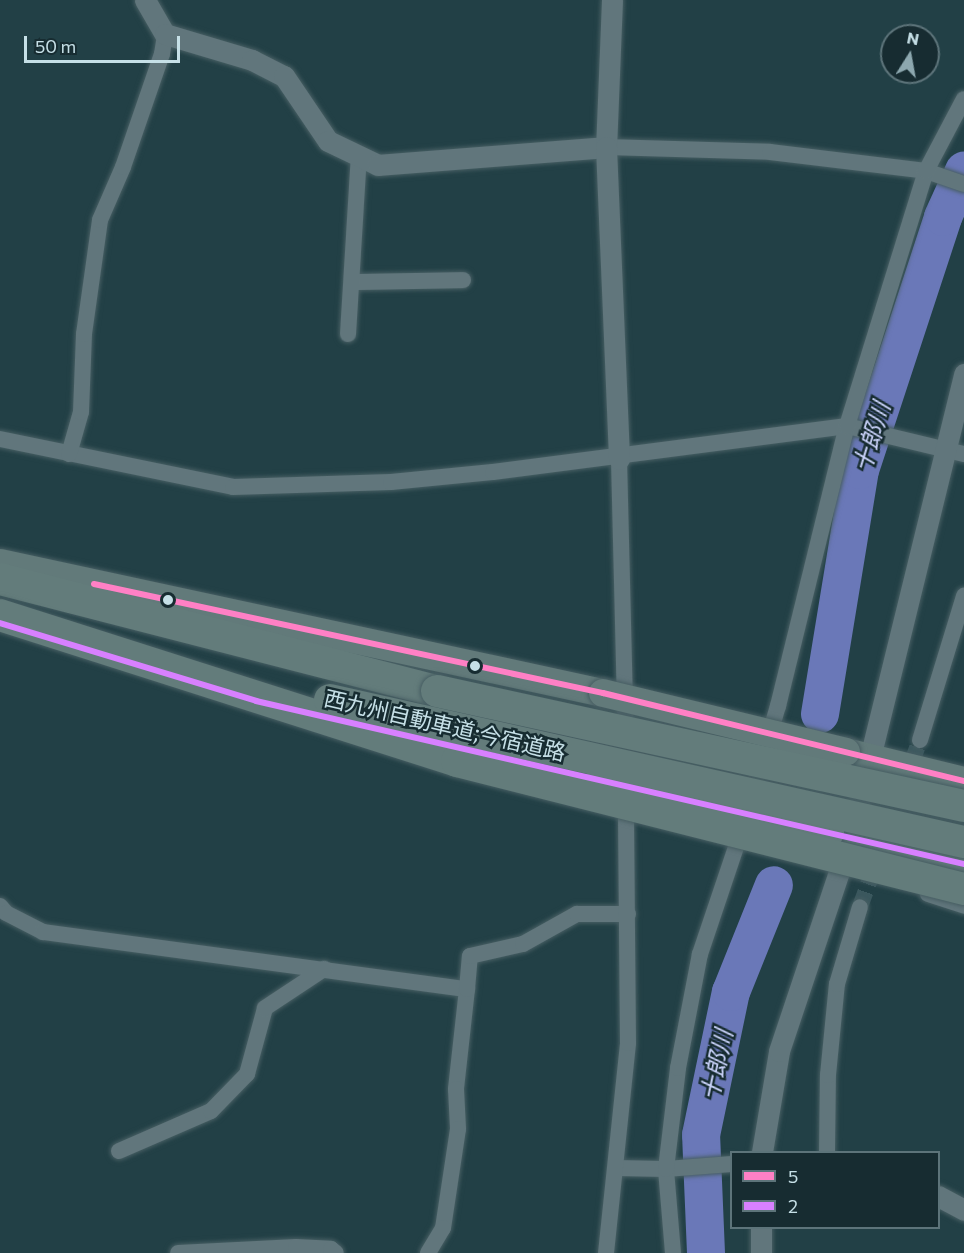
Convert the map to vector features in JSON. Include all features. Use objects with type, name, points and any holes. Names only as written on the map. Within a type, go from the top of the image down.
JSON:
[{"type":"highway","points":[[0,563],[603,693],[964,781]]},
{"type":"highway","name":"西九州自動車道;今宿道路","points":[[0,579],[437,692],[964,806]]},
{"type":"highway","points":[[0,614],[457,761],[964,890]]},
{"type":"highway","name":"西九州自動車道;今宿道路","points":[[0,614],[354,706],[964,842]]},
{"type":"highway","points":[[0,623],[256,701],[964,864]]},
{"type":"street","points":[[145,0],[165,34],[252,60],[284,76],[328,141],[378,165],[606,147],[770,152],[926,171],[964,184]]},
{"type":"street","points":[[606,1253],[628,1043],[626,653],[606,147],[612,0]]},
{"type":"street","points":[[69,454],[81,412],[84,334],[100,220],[151,88],[165,34]]},
{"type":"street","points":[[673,1253],[666,1169],[678,1068],[700,954],[778,706],[850,427],[926,171],[964,99]]},
{"type":"street","points":[[348,334],[359,156]]},
{"type":"street","points":[[352,282],[463,280]]},
{"type":"street","points":[[762,1151],[778,1051],[840,836],[858,755],[955,452],[964,374]]},
{"type":"street","points":[[0,439],[233,487],[391,482],[619,459],[850,427],[955,452]]},
{"type":"street","points":[[920,740],[964,596]]},
{"type":"street","points":[[840,836],[931,896],[964,906]]},
{"type":"street","points":[[0,906],[6,913],[43,932],[467,989]]},
{"type":"street","points":[[827,1151],[828,1075],[837,984],[860,907]]},
{"type":"street","points":[[428,1253],[443,1228],[458,1129],[456,1089],[470,957],[523,944],[577,914],[628,914]]},
{"type":"street","points":[[119,1151],[210,1111],[247,1074],[265,1008],[324,969]]},
{"type":"street","points":[[616,1168],[666,1169],[730,1164]]},
{"type":"street","points":[[940,1197],[964,1210]]},
{"type":"street","points":[[761,1229],[761,1253]]},
{"type":"street","points":[[178,1253],[296,1247],[331,1249],[336,1253]]},
{"type":"waterway","name":"十郎川","points":[[820,714],[860,470],[943,217],[964,171]]},
{"type":"waterway","name":"十郎川","points":[[706,1253],[701,1135],[731,992],[774,885]]},
{"type":"tunnel","points":[[887,830],[920,740]]},
{"type":"tunnel","points":[[860,907],[877,860]]},
{"type":"transit line","name":"5","points":[[94,584],[603,693],[964,781]]},
{"type":"transit line","name":"2","points":[[0,623],[256,701],[964,864]]}]
